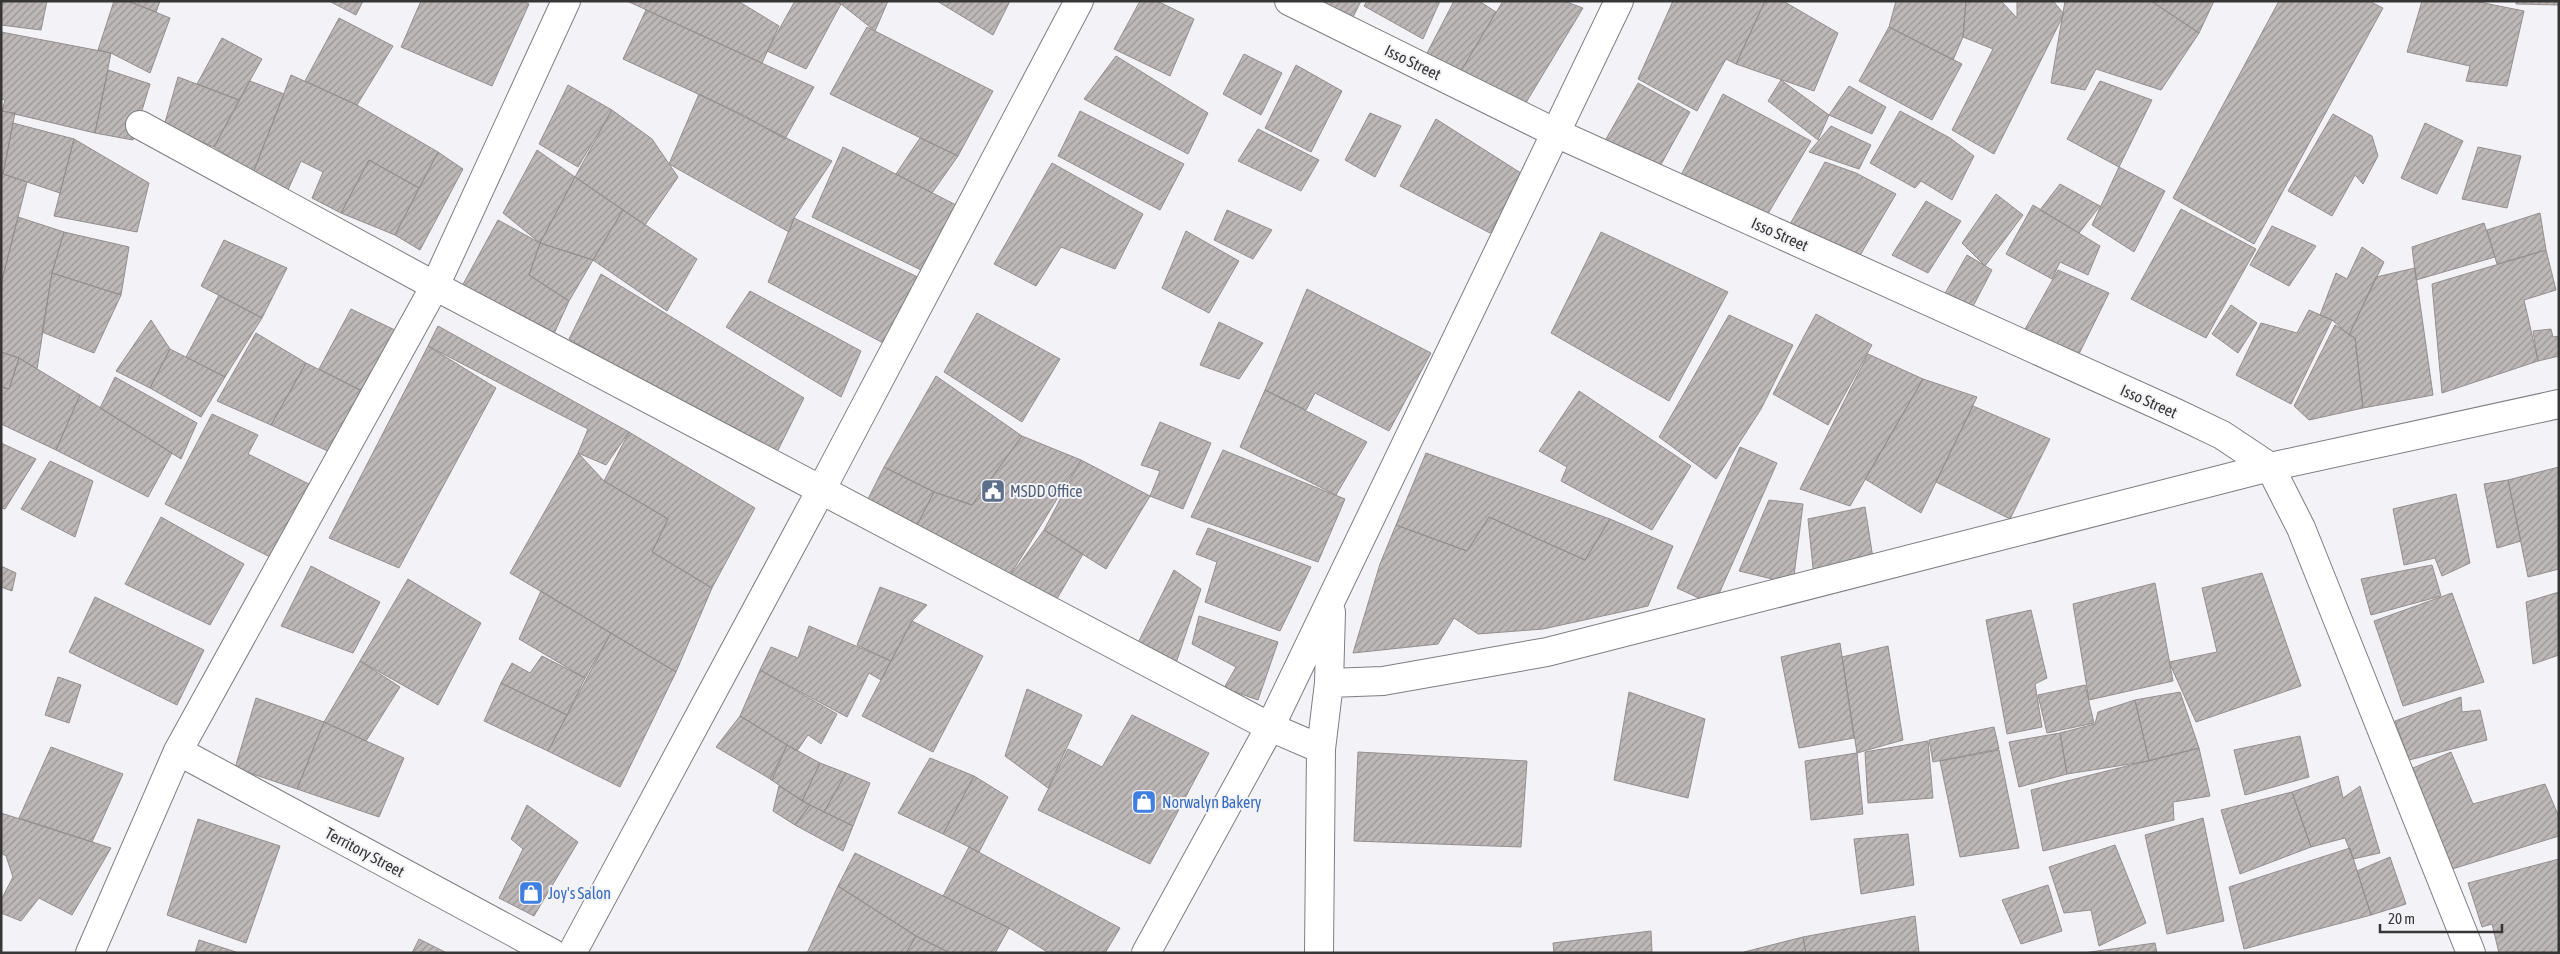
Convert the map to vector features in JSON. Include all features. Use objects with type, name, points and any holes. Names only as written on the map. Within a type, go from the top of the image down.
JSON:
[{"type":"street","points":[[90,953],[178,751],[435,286],[566,1]]},
{"type":"street","points":[[572,953],[821,490],[1079,1]]},
{"type":"street","name":"Isso Street","points":[[1289,1],[1556,133],[2222,434],[2270,467]]},
{"type":"street","points":[[1146,953],[1270,727],[1619,1]]},
{"type":"street","points":[[140,126],[435,286],[1270,727],[1321,749]]},
{"type":"street","points":[[1329,683],[1383,681],[1547,652],[2270,467],[2559,404]]},
{"type":"street","points":[[2270,467],[2301,528],[2471,953]]},
{"type":"street","points":[[1319,953],[1321,749],[1329,683],[1331,602]]},
{"type":"street","name":"Territory Street","points":[[178,751],[552,953]]},
{"type":"building","points":[[1,1],[47,1],[41,30],[1,25]]},
{"type":"building","points":[[114,1],[128,1],[170,18],[150,73],[111,53],[98,50]]},
{"type":"building","points":[[128,1],[160,1],[156,12]]},
{"type":"building","points":[[329,1],[363,1],[356,15]]},
{"type":"building","points":[[421,1],[522,1],[529,4],[492,86],[401,47]]},
{"type":"building","points":[[627,1],[738,1],[779,26],[762,63]]},
{"type":"building","points":[[795,1],[835,1],[841,4],[806,69],[767,51]]},
{"type":"building","points":[[835,1],[888,1],[875,31]]},
{"type":"building","points":[[937,1],[1010,1],[993,35]]},
{"type":"building","points":[[1140,1],[1157,1],[1194,19],[1170,76],[1114,49]]},
{"type":"building","points":[[1317,1],[1361,1],[1352,19]]},
{"type":"building","points":[[1367,1],[1440,1],[1423,39],[1364,6]]},
{"type":"building","points":[[1454,1],[1479,1],[1496,12],[1458,76],[1425,57]]},
{"type":"building","points":[[1503,1],[1564,1],[1583,8],[1524,106],[1458,76]]},
{"type":"building","points":[[1673,1],[1765,1],[1736,64],[1726,59],[1697,111],[1638,79]]},
{"type":"building","points":[[1765,1],[1783,1],[1838,33],[1814,91],[1736,64]]},
{"type":"building","points":[[1896,1],[1966,1],[1963,37],[1953,60],[1889,27]]},
{"type":"building","points":[[1966,1],[2001,1],[2017,18],[2017,1],[2053,1],[2064,14],[1994,154],[1952,130],[1993,49],[1963,37]]},
{"type":"building","points":[[2065,1],[2151,1],[2199,33],[2161,90],[2096,69],[2085,90],[2051,83]]},
{"type":"building","points":[[2151,1],[2214,1],[2199,33]]},
{"type":"building","points":[[2279,1],[2369,1],[2383,8],[2254,244],[2173,198]]},
{"type":"building","points":[[2422,1],[2474,1],[2524,11],[2507,86],[2466,81],[2470,66],[2407,52]]},
{"type":"building","points":[[2516,1],[2559,1],[2559,5],[2516,4]]},
{"type":"building","points":[[646,10],[814,87],[785,139],[743,115],[623,59]]},
{"type":"building","points":[[339,18],[393,46],[357,105],[305,81]]},
{"type":"building","points":[[867,27],[993,91],[958,156],[830,94]]},
{"type":"building","points":[[1889,27],[1962,64],[1932,120],[1859,81]]},
{"type":"building","points":[[1,32],[111,53],[95,133],[2,111],[5,100],[1,99]]},
{"type":"building","points":[[222,38],[262,59],[239,100],[197,84]]},
{"type":"building","points":[[1244,54],[1282,73],[1261,115],[1223,94]]},
{"type":"building","points":[[1116,56],[1208,113],[1188,154],[1084,99]]},
{"type":"building","points":[[1296,65],[1342,91],[1311,152],[1265,128]]},
{"type":"building","points":[[108,70],[150,84],[133,140],[95,133]]},
{"type":"building","points":[[291,75],[357,105],[438,152],[419,188],[369,160],[341,213],[312,198],[323,172],[301,161],[287,192],[253,173]]},
{"type":"building","points":[[178,77],[239,100],[214,147],[164,126]]},
{"type":"building","points":[[1781,80],[1829,115],[1818,140],[1768,101]]},
{"type":"building","points":[[250,81],[284,94],[253,173],[214,147]]},
{"type":"building","points":[[2100,81],[2152,100],[2119,167],[2067,139]]},
{"type":"building","points":[[1638,83],[1690,112],[1658,170],[1602,146]]},
{"type":"building","points":[[568,85],[612,110],[578,167],[539,144]]},
{"type":"building","points":[[1849,86],[1886,107],[1872,134],[1829,115]]},
{"type":"building","points":[[699,94],[832,161],[794,218],[789,232],[669,164]]},
{"type":"building","points":[[1723,94],[1811,141],[1766,217],[1681,175]]},
{"type":"building","points":[[612,110],[652,139],[678,177],[645,225],[575,177]]},
{"type":"building","points":[[1,111],[15,113],[3,174],[27,182],[1,284]]},
{"type":"building","points":[[1080,111],[1184,164],[1160,210],[1058,156]]},
{"type":"building","points":[[1900,111],[1950,138],[1974,156],[1952,200],[1921,181],[1915,188],[1870,163]]},
{"type":"building","points":[[1370,113],[1401,126],[1375,177],[1345,160]]},
{"type":"building","points":[[2333,114],[2372,136],[2378,156],[2363,184],[2355,175],[2332,216],[2288,191]]},
{"type":"building","points":[[1436,119],[1524,175],[1490,233],[1400,186]]},
{"type":"building","points":[[13,123],[74,139],[60,193],[3,174]]},
{"type":"building","points":[[2425,123],[2463,141],[2437,194],[2401,178]]},
{"type":"building","points":[[1831,126],[1871,145],[1859,169],[1809,152]]},
{"type":"building","points":[[1258,129],[1319,160],[1301,191],[1238,161]]},
{"type":"building","points":[[920,138],[958,156],[932,193],[896,174]]},
{"type":"building","points":[[74,139],[149,183],[137,232],[54,216]]},
{"type":"building","points":[[843,147],[956,205],[921,270],[812,217]]},
{"type":"building","points":[[2478,147],[2521,156],[2507,208],[2462,199]]},
{"type":"building","points":[[537,150],[575,177],[540,243],[503,213]]},
{"type":"building","points":[[438,152],[463,169],[420,250],[395,235]]},
{"type":"building","points":[[369,160],[419,188],[395,235],[341,213]]},
{"type":"building","points":[[1825,162],[1856,173],[1896,194],[1855,264],[1789,226]]},
{"type":"building","points":[[1052,163],[1143,214],[1115,269],[1061,247],[1036,286],[994,264]]},
{"type":"building","points":[[2119,167],[2165,191],[2134,252],[2092,225]]},
{"type":"building","points":[[575,177],[623,210],[593,260],[540,243]]},
{"type":"building","points":[[2060,184],[2100,206],[2079,233],[2040,210]]},
{"type":"building","points":[[1996,194],[2023,215],[1985,266],[1962,243]]},
{"type":"building","points":[[1926,201],[1961,221],[1928,273],[1892,255]]},
{"type":"building","points":[[2033,205],[2100,246],[2088,275],[2060,262],[2052,279],[2006,254]]},
{"type":"building","points":[[2181,209],[2256,249],[2206,338],[2131,299]]},
{"type":"building","points":[[623,210],[697,259],[667,311],[593,260]]},
{"type":"building","points":[[1227,210],[1272,230],[1253,259],[1214,240]]},
{"type":"building","points":[[2540,213],[2546,250],[2497,264],[2487,230]]},
{"type":"building","points":[[18,217],[64,232],[52,273],[37,369],[19,358],[1,352],[1,284]]},
{"type":"building","points":[[794,218],[924,280],[887,345],[768,282]]},
{"type":"building","points":[[498,220],[540,243],[529,275],[569,301],[552,338],[461,288]]},
{"type":"building","points":[[2484,223],[2495,257],[2416,280],[2412,247]]},
{"type":"building","points":[[2272,226],[2316,246],[2289,286],[2250,265]]},
{"type":"building","points":[[1186,231],[1239,261],[1209,313],[1162,288]]},
{"type":"building","points":[[64,232],[129,247],[121,295],[52,273]]},
{"type":"building","points":[[1601,232],[1728,292],[1669,401],[1551,333]]},
{"type":"building","points":[[224,240],[287,268],[262,318],[201,286]]},
{"type":"building","points":[[540,243],[593,260],[569,301],[529,275]]},
{"type":"building","points":[[2362,247],[2384,262],[2349,335],[2332,320],[2320,315],[2336,273],[2347,279]]},
{"type":"building","points":[[2546,250],[2556,290],[2524,300],[2538,361],[2442,393],[2432,284]]},
{"type":"building","points":[[1967,255],[1992,270],[1970,312],[1944,295]]},
{"type":"building","points":[[2415,268],[2433,395],[2363,408],[2355,338],[2349,335],[2376,277]]},
{"type":"building","points":[[2058,270],[2109,293],[2076,360],[2024,331]]},
{"type":"building","points":[[52,273],[121,295],[94,353],[42,332]]},
{"type":"building","points":[[601,274],[804,398],[773,460],[569,339]]},
{"type":"building","points":[[1307,289],[1431,353],[1389,431],[1315,393],[1306,410],[1265,390]]},
{"type":"building","points":[[750,291],[861,351],[841,397],[726,327]]},
{"type":"building","points":[[219,295],[262,318],[225,377],[186,357]]},
{"type":"building","points":[[2231,305],[2257,323],[2238,353],[2212,334]]},
{"type":"building","points":[[351,309],[397,331],[364,392],[319,369]]},
{"type":"building","points":[[2309,310],[2332,320],[2291,404],[2236,375],[2261,323],[2297,333]]},
{"type":"building","points":[[977,313],[1060,359],[1022,422],[944,372]]},
{"type":"building","points":[[1816,314],[1872,345],[1828,425],[1773,394]]},
{"type":"building","points":[[1729,315],[1793,345],[1761,409],[1716,479],[1659,437]]},
{"type":"building","points":[[151,320],[170,349],[150,388],[116,371]]},
{"type":"building","points":[[1219,322],[1263,343],[1239,379],[1200,365]]},
{"type":"building","points":[[2335,325],[2355,338],[2363,408],[2309,420],[2294,406]]},
{"type":"building","points":[[438,326],[629,432],[606,465],[578,453],[588,429],[428,346]]},
{"type":"building","points":[[2551,329],[2553,337],[2559,336],[2559,356],[2538,361],[2533,331]]},
{"type":"building","points":[[256,333],[306,363],[271,425],[217,401]]},
{"type":"building","points":[[428,346],[496,388],[399,568],[329,538]]},
{"type":"building","points":[[170,349],[225,377],[201,417],[150,388]]},
{"type":"building","points":[[1,352],[19,358],[9,389],[1,387]]},
{"type":"building","points":[[1868,354],[1923,379],[1850,506],[1800,489]]},
{"type":"building","points":[[19,358],[80,395],[56,450],[1,424],[1,387],[9,389]]},
{"type":"building","points":[[306,363],[364,392],[332,453],[271,425]]},
{"type":"building","points":[[936,376],[1022,436],[972,505],[934,492],[884,467]]},
{"type":"building","points":[[115,377],[197,423],[181,459],[100,408]]},
{"type":"building","points":[[1923,379],[1977,397],[1921,513],[1865,479]]},
{"type":"building","points":[[1265,390],[1367,442],[1336,495],[1240,447]]},
{"type":"building","points":[[1579,391],[1691,466],[1652,530],[1561,481],[1567,467],[1539,451]]},
{"type":"building","points":[[80,395],[172,453],[148,497],[56,450]]},
{"type":"building","points":[[1973,406],[2050,439],[2010,519],[1936,482]]},
{"type":"building","points":[[212,414],[258,435],[248,454],[319,489],[280,562],[165,504]]},
{"type":"building","points":[[1160,422],[1211,443],[1183,509],[1150,496],[1160,471],[1141,465]]},
{"type":"building","points":[[629,432],[755,508],[712,588],[652,552],[668,519],[604,481]]},
{"type":"building","points":[[1022,436],[1081,460],[1006,582],[914,531],[934,492],[972,505]]},
{"type":"building","points":[[1,443],[36,459],[5,509],[1,508]]},
{"type":"building","points":[[1740,447],[1777,463],[1714,605],[1677,588]]},
{"type":"building","points":[[1223,450],[1345,499],[1318,562],[1191,517]]},
{"type":"building","points":[[578,453],[604,481],[668,519],[652,552],[712,588],[676,672],[510,573]]},
{"type":"building","points":[[1426,453],[1610,519],[1585,560],[1489,517],[1467,551],[1396,525]]},
{"type":"building","points":[[1081,460],[1150,496],[1106,569],[1044,530]]},
{"type":"building","points":[[50,461],[93,481],[75,537],[21,509]]},
{"type":"building","points":[[884,467],[934,492],[914,531],[865,505]]},
{"type":"building","points":[[2559,467],[2559,569],[2528,577],[2508,480]]},
{"type":"building","points":[[2508,480],[2521,541],[2497,548],[2484,484]]},
{"type":"building","points":[[2456,494],[2470,563],[2442,576],[2435,558],[2404,565],[2393,509]]},
{"type":"building","points":[[1769,500],[1803,504],[1793,584],[1739,571]]},
{"type":"building","points":[[1865,507],[1874,565],[1814,578],[1808,519]]},
{"type":"building","points":[[161,517],[244,564],[210,625],[125,584]]},
{"type":"building","points":[[1489,517],[1585,560],[1610,519],[1673,546],[1648,606],[1543,629],[1478,634],[1454,618],[1438,644],[1353,653],[1380,564],[1396,525],[1467,551]]},
{"type":"building","points":[[1208,528],[1311,567],[1280,631],[1205,602],[1217,562],[1196,554]]},
{"type":"building","points":[[1044,530],[1083,554],[1051,609],[1006,582]]},
{"type":"building","points":[[2432,565],[2441,596],[2371,615],[2361,579]]},
{"type":"building","points":[[1,566],[16,573],[12,591],[1,587]]},
{"type":"building","points":[[311,566],[380,602],[353,653],[281,626]]},
{"type":"building","points":[[1174,570],[1201,589],[1175,666],[1135,649]]},
{"type":"building","points":[[2262,573],[2301,686],[2196,722],[2169,662],[2217,652],[2202,588]]},
{"type":"building","points":[[408,579],[481,623],[438,705],[360,661]]},
{"type":"building","points":[[2155,583],[2173,681],[2089,700],[2073,604]]},
{"type":"building","points":[[880,587],[927,605],[912,621],[891,661],[857,645]]},
{"type":"building","points":[[541,591],[611,633],[585,678],[519,639]]},
{"type":"building","points":[[2559,592],[2559,655],[2533,664],[2526,602]]},
{"type":"building","points":[[2452,593],[2484,682],[2403,706],[2374,621]]},
{"type":"building","points":[[95,597],[204,650],[177,705],[69,652]]},
{"type":"building","points":[[2031,610],[2047,678],[2035,684],[2042,727],[2007,734],[1986,620]]},
{"type":"building","points":[[1199,616],[1278,642],[1258,700],[1224,688],[1236,667],[1192,644]]},
{"type":"building","points":[[912,621],[983,656],[933,752],[862,716]]},
{"type":"building","points":[[809,626],[891,661],[881,680],[869,673],[847,717],[760,670],[771,647],[798,658]]},
{"type":"building","points":[[611,633],[676,672],[620,787],[548,751]]},
{"type":"building","points":[[1840,643],[1854,738],[1799,748],[1781,657]]},
{"type":"building","points":[[1888,646],[1903,740],[1857,753],[1842,657]]},
{"type":"building","points":[[542,656],[585,678],[567,715],[501,683],[512,663],[530,673]]},
{"type":"building","points":[[360,661],[400,687],[366,741],[324,722]]},
{"type":"building","points":[[760,670],[837,714],[821,744],[808,735],[797,751],[740,716]]},
{"type":"building","points":[[58,677],[81,685],[69,723],[45,715]]},
{"type":"building","points":[[501,683],[567,715],[548,751],[484,721]]},
{"type":"building","points":[[2085,685],[2094,723],[2047,733],[2038,695]]},
{"type":"building","points":[[1027,689],[1082,715],[1048,788],[1005,756]]},
{"type":"building","points":[[1629,692],[1705,719],[1688,798],[1614,780]]},
{"type":"building","points":[[2180,692],[2199,748],[2149,761],[2135,700]]},
{"type":"building","points":[[2461,697],[2462,712],[2480,710],[2487,740],[2409,760],[2395,721]]},
{"type":"building","points":[[256,698],[324,722],[297,789],[235,768]]},
{"type":"building","points":[[2135,700],[2149,761],[2067,774],[2060,733],[2095,724],[2098,712]]},
{"type":"building","points":[[1132,715],[1209,753],[1150,864],[1038,810],[1068,749],[1102,767]]},
{"type":"building","points":[[740,716],[787,745],[772,780],[716,747]]},
{"type":"building","points":[[324,722],[404,758],[379,817],[297,789]]},
{"type":"building","points":[[1994,727],[1999,749],[1933,762],[1929,740]]},
{"type":"building","points":[[2060,733],[2067,774],[2019,787],[2009,742]]},
{"type":"building","points":[[2300,736],[2309,777],[2245,795],[2234,750]]},
{"type":"building","points":[[1928,741],[1933,798],[1868,803],[1865,752]]},
{"type":"building","points":[[787,745],[820,763],[802,801],[770,779]]},
{"type":"building","points":[[51,747],[123,774],[92,842],[19,818]]},
{"type":"building","points":[[2199,748],[2210,796],[2173,802],[2174,820],[2043,851],[2031,790]]},
{"type":"building","points":[[1999,750],[2019,848],[1960,857],[1940,761]]},
{"type":"building","points":[[1358,752],[1527,761],[1521,847],[1354,841]]},
{"type":"building","points":[[2451,752],[2473,804],[2545,784],[2559,817],[2559,836],[2449,870],[2413,768]]},
{"type":"building","points":[[1857,753],[1863,814],[1811,820],[1805,761]]},
{"type":"building","points":[[930,758],[974,776],[943,834],[898,813]]},
{"type":"building","points":[[820,763],[846,773],[824,812],[802,801]]},
{"type":"building","points":[[846,773],[870,783],[853,826],[824,812]]},
{"type":"building","points":[[974,776],[1008,797],[979,852],[943,834]]},
{"type":"building","points":[[2338,776],[2343,798],[2360,786],[2380,853],[2353,859],[2345,838],[2311,847],[2292,792]]},
{"type":"building","points":[[779,786],[810,805],[795,825],[773,811]]},
{"type":"building","points":[[2292,792],[2311,847],[2240,874],[2221,810]]},
{"type":"building","points":[[527,805],[578,842],[534,916],[499,898],[523,849],[511,839]]},
{"type":"building","points":[[810,805],[853,826],[843,851],[795,825]]},
{"type":"building","points":[[1,813],[111,848],[72,915],[39,898],[21,921],[1,913],[1,900],[13,877],[6,856],[1,853]]},
{"type":"building","points":[[2203,818],[2224,921],[2167,934],[2145,835]]},
{"type":"building","points":[[198,819],[280,846],[246,943],[167,915]]},
{"type":"building","points":[[1908,834],[1914,885],[1861,894],[1854,839]]},
{"type":"building","points":[[2115,845],[2146,923],[2099,946],[2091,910],[2064,913],[2049,867]]},
{"type":"building","points":[[969,847],[1120,928],[1105,953],[1049,953],[1009,928],[943,896]]},
{"type":"building","points":[[2350,848],[2371,915],[2244,949],[2229,887]]},
{"type":"building","points":[[855,853],[1009,928],[995,953],[950,953],[916,936],[838,886]]},
{"type":"building","points":[[2390,857],[2406,904],[2371,915],[2357,871]]},
{"type":"building","points":[[2559,859],[2559,953],[2499,953],[2492,924],[2482,927],[2468,883]]},
{"type":"building","points":[[2048,885],[2062,931],[2021,944],[2002,900]]},
{"type":"building","points":[[838,886],[916,936],[906,953],[807,953]]},
{"type":"building","points":[[1915,916],[1919,953],[1806,953],[1803,937]]},
{"type":"building","points":[[1651,931],[1652,953],[1554,953],[1553,943]]},
{"type":"building","points":[[916,936],[950,953],[906,953]]},
{"type":"building","points":[[1803,937],[1806,953],[1744,953],[1744,952]]},
{"type":"building","points":[[419,939],[447,953],[412,953]]},
{"type":"building","points":[[199,940],[239,953],[195,953]]},
{"type":"building","points":[[2155,943],[2157,953],[2083,953]]},
{"type":"place","name":"MSDD Office","points":[[993,491]]},
{"type":"place","name":"Norwalyn Bakery","points":[[1144,802]]},
{"type":"place","name":"Joy's Salon","points":[[531,893]]}]
